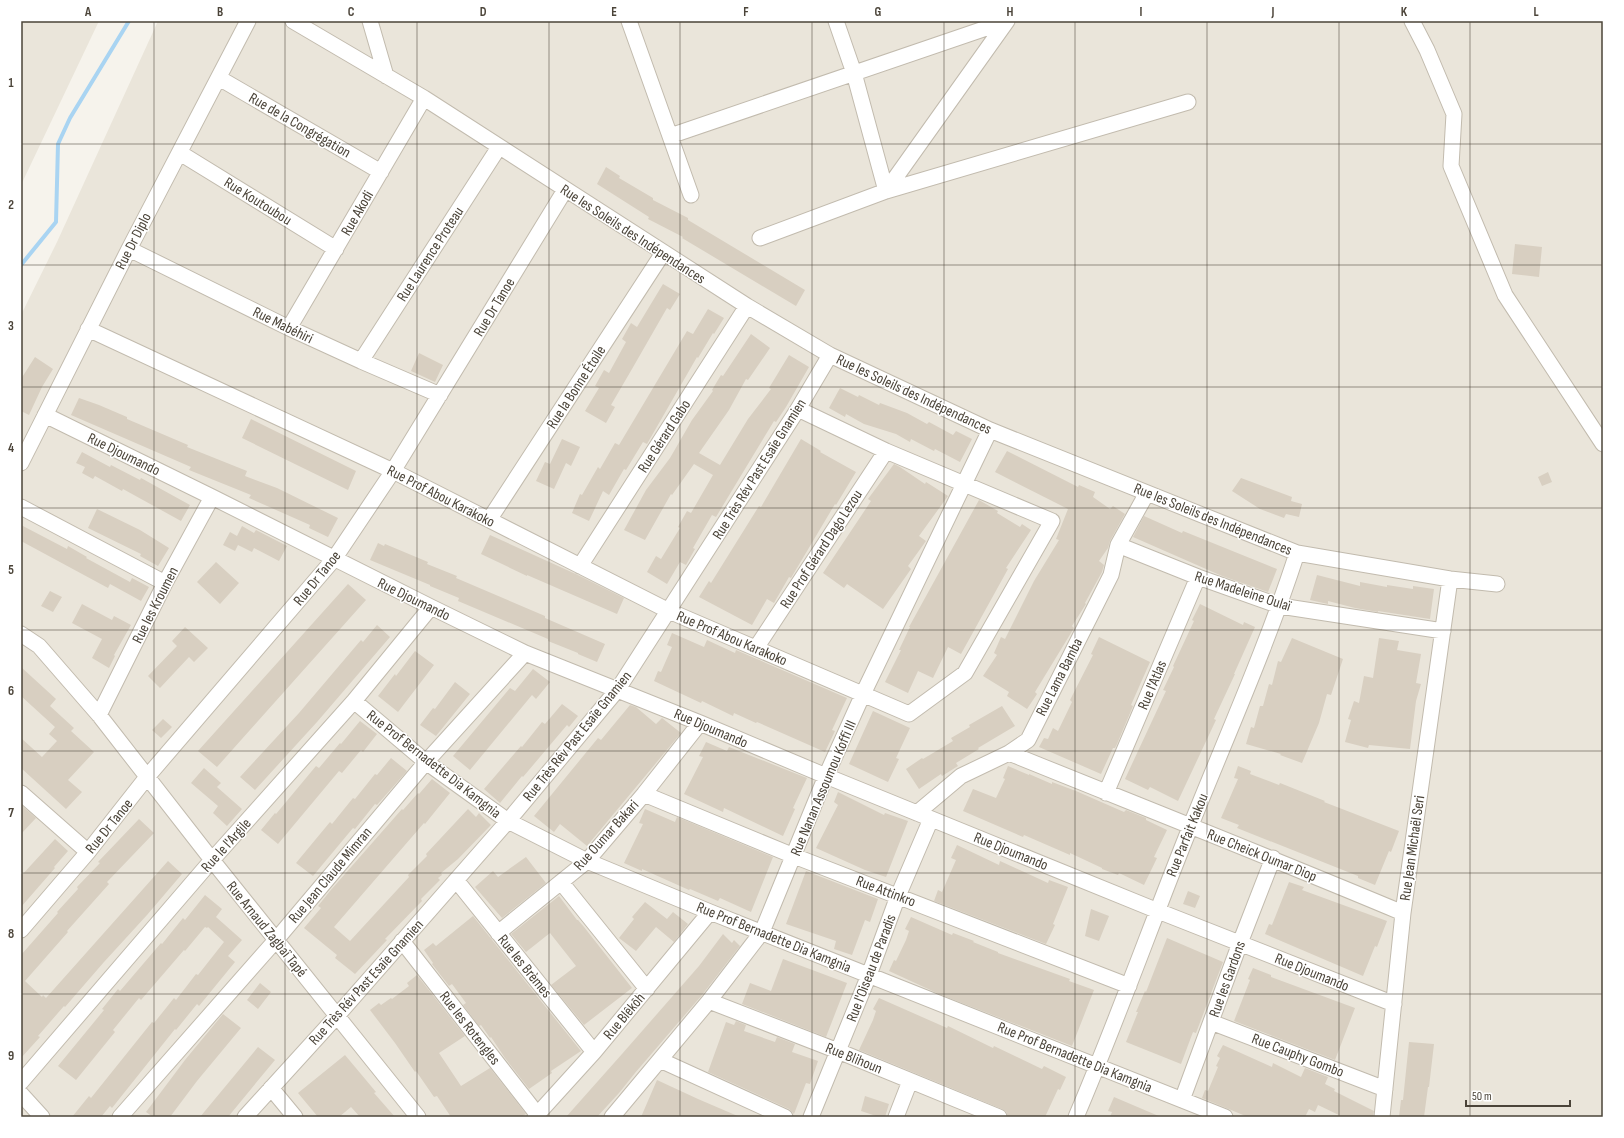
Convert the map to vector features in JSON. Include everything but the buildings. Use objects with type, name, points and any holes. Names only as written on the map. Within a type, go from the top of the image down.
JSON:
[{"type":"street","name":"Rue Dr Diplo","points":[[21,463],[129,249],[248,21]]},
{"type":"street","points":[[293,21],[386,76]]},
{"type":"street","points":[[370,21],[386,76]]},
{"type":"street","points":[[629,21],[691,195]]},
{"type":"street","points":[[836,21],[854,73],[886,191]]},
{"type":"street","points":[[670,136],[1007,21]]},
{"type":"street","points":[[886,191],[1007,21]]},
{"type":"street","points":[[1412,21],[1427,50],[1454,114],[1451,166],[1504,295],[1603,444]]},
{"type":"street","name":"Rue les Soleils des Indépendances","points":[[386,76],[424,98],[747,306],[830,355],[990,430],[1297,553],[1450,579],[1498,584]]},
{"type":"street","name":"Rue de la Congrégation","points":[[219,78],[381,172]]},
{"type":"street","name":"Rue Akodi","points":[[289,328],[424,98]]},
{"type":"street","points":[[760,238],[886,191],[1188,102]]},
{"type":"street","name":"Rue Laurence Proteau","points":[[361,361],[499,147]]},
{"type":"street","name":"Rue Koutoubou","points":[[180,153],[336,249]]},
{"type":"street","name":"Rue Dr Tanoe","points":[[21,930],[88,852],[147,778],[334,559],[393,471],[565,190]]},
{"type":"street","name":"Rue Mabéhiri","points":[[129,249],[289,328],[440,395]]},
{"type":"street","name":"Rue la Bonne Étoile","points":[[490,520],[663,253]]},
{"type":"street","name":"Rue Gérard Gabo","points":[[580,566],[747,306]]},
{"type":"street","name":"Rue Prof Abou Karakoko","points":[[88,329],[393,471],[669,611],[908,714],[965,673],[1052,521],[886,450],[798,409]]},
{"type":"street","name":"Rue Très Rév Past Esaïe Gnamien","points":[[245,1117],[336,1017],[508,821],[618,689],[798,409],[830,355]]},
{"type":"street","name":"Rue Djoumando","points":[[45,415],[525,653],[618,689],[826,776],[1158,911],[1394,1004]]},
{"type":"street","name":"Rue Nanan Assoumou Koffi III","points":[[612,1117],[709,1001],[762,932],[826,776],[862,694],[990,430]]},
{"type":"street","name":"Rue Prof Gérard Dago Lezou","points":[[756,648],[886,450]]},
{"type":"street","name":"Rue Lama Bamba","points":[[917,813],[961,776],[1009,753],[1028,740],[1111,575],[1118,545],[1147,493]]},
{"type":"street","name":"Rue les Kroumen","points":[[99,715],[165,583],[212,497]]},
{"type":"street","points":[[21,507],[165,583]]},
{"type":"street","name":"Rue Madeleine Oulaï","points":[[1118,545],[1198,577],[1280,606],[1443,631]]},
{"type":"street","name":"Rue Parfait Kakou","points":[[1076,1117],[1098,1066],[1190,827],[1280,606],[1297,553]]},
{"type":"street","name":"Rue l'Atlas","points":[[1106,792],[1198,577]]},
{"type":"street","name":"Rue Jean Michaël Seri","points":[[1382,1117],[1403,913],[1450,579]]},
{"type":"street","name":"Rue le l'Argile","points":[[21,1082],[212,860],[354,701],[431,607]]},
{"type":"street","name":"Rue Arnaud Zagbaï Tapé","points":[[21,634],[39,646],[99,715],[336,1017],[418,1117]]},
{"type":"street","name":"Rue Jean Claude Mimran","points":[[120,1117],[276,940],[426,762],[525,653]]},
{"type":"street","name":"Rue Prof Bernadette Dia Kamgnia","points":[[354,701],[426,762],[508,821],[586,861],[710,912],[1225,1117]]},
{"type":"street","name":"Rue Oumar Bakari","points":[[498,933],[586,861],[644,794],[700,723]]},
{"type":"street","name":"Rue Cheick Oumar Diop","points":[[1009,753],[1190,827],[1273,858],[1403,913]]},
{"type":"street","points":[[21,793],[88,852]]},
{"type":"street","name":"Rue Attinkro","points":[[644,794],[794,856],[1129,986]]},
{"type":"street","name":"Rue l'Oiseau de Paradis","points":[[811,1117],[869,975],[898,896],[931,818]]},
{"type":"street","name":"Rue les Gardons","points":[[1182,1100],[1273,858]]},
{"type":"street","name":"Rue les Brèmes","points":[[456,880],[594,1052]]},
{"type":"street","points":[[561,882],[647,989]]},
{"type":"street","name":"Rue Blêkôh","points":[[536,1116],[594,1052],[710,912]]},
{"type":"street","name":"Rue les Rotengles","points":[[402,941],[536,1116]]},
{"type":"street","name":"Rue Blihoun","points":[[709,1001],[838,1051],[999,1117]]},
{"type":"street","name":"Rue Cauphy Gombo","points":[[1211,1022],[1385,1089]]},
{"type":"street","points":[[660,1060],[785,1117]]},
{"type":"street","points":[[896,1117],[910,1080]]},
{"type":"street","points":[[271,1088],[295,1117]]},
{"type":"street","points":[[21,1094],[42,1117]]},
{"type":"shaded area","points":[[21,21],[99,21],[21,185]]},
{"type":"shaded area","points":[[158,21],[1603,21],[1603,1117],[21,1117],[21,315],[57,242]]},
{"type":"waterway","points":[[21,265],[56,222],[58,144],[70,118],[129,21]]}]
